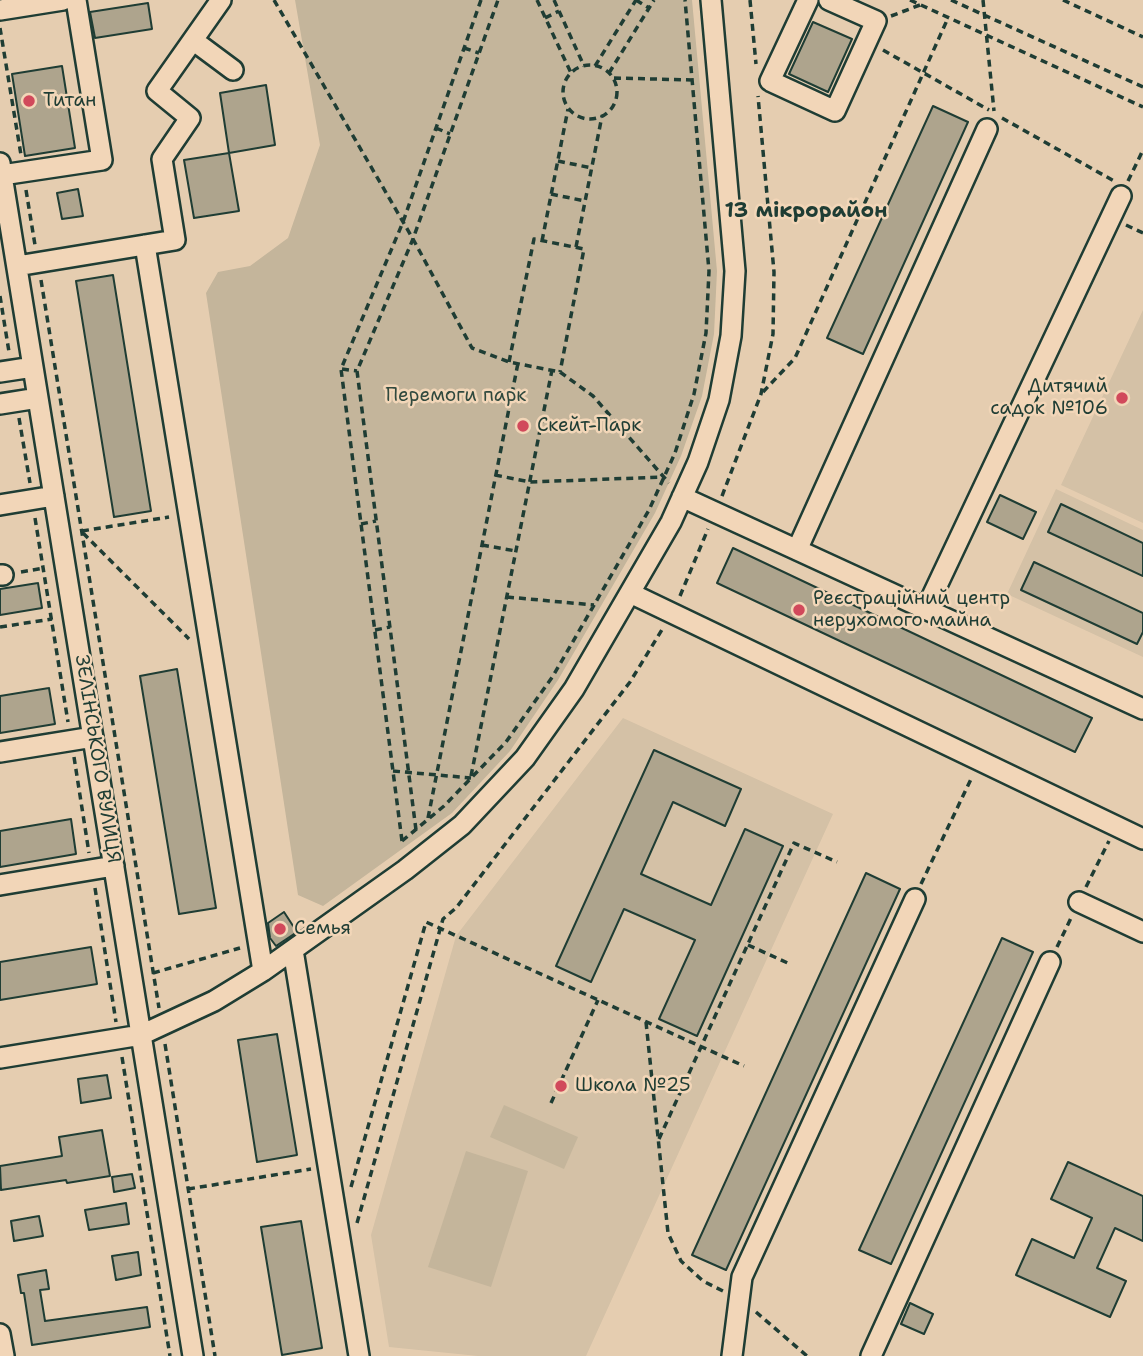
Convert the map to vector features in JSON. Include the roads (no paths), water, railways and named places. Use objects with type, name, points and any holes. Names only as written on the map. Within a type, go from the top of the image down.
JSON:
[{"type":"street","points":[[0,10],[63,0]]},
{"type":"street","points":[[1,169],[23,172],[102,160],[76,0]]},
{"type":"street","points":[[16,265],[175,240],[162,159],[190,118],[157,91],[221,0]]},
{"type":"street","points":[[0,1058],[141,1035],[214,1001],[263,971],[405,870],[462,825],[526,758],[574,689],[671,522],[698,462],[719,400],[731,336],[735,271],[711,0]]},
{"type":"street","points":[[808,0],[770,81],[835,111],[876,21],[830,0]]},
{"type":"street","points":[[194,41],[233,71]]},
{"type":"street","points":[[797,550],[991,121]]},
{"type":"street","name":"ЗЕЛІНСЬКОГО ВУЛИЦЯ","points":[[1,169],[194,1356]]},
{"type":"street","points":[[926,609],[1121,196]]},
{"type":"street","points":[[145,245],[263,971]]},
{"type":"street","points":[[6,371],[33,367]]},
{"type":"street","points":[[8,403],[38,398]]},
{"type":"street","points":[[0,505],[54,496]]},
{"type":"street","points":[[682,497],[1143,709]]},
{"type":"street","points":[[630,593],[1143,839]]},
{"type":"street","points":[[0,752],[93,737]]},
{"type":"street","points":[[0,885],[114,866]]},
{"type":"street","points":[[732,1356],[742,1277],[915,899]]},
{"type":"street","points":[[1079,902],[1143,932]]},
{"type":"street","points":[[293,950],[359,1356]]},
{"type":"street","points":[[871,1356],[1050,962]]},
{"type":"street","points":[[0,1334],[4,1356]]},
{"type":"place","name":"Титан","points":[[29,101]]},
{"type":"place","name":"Дитячий садок №106","points":[[1122,398]]},
{"type":"place","name":"Скейт-Парк","points":[[523,426]]},
{"type":"place","name":"Реєстраційний центр нерухомого майна","points":[[799,610]]},
{"type":"place","name":"Семья","points":[[280,929]]},
{"type":"place","name":"Школа №25","points":[[561,1086]]},
{"type":"district","name":"13 мікрорайон","points":[[806,212]]},
{"type":"park label","name":"Перемоги парк","points":[[456,396]]}]
